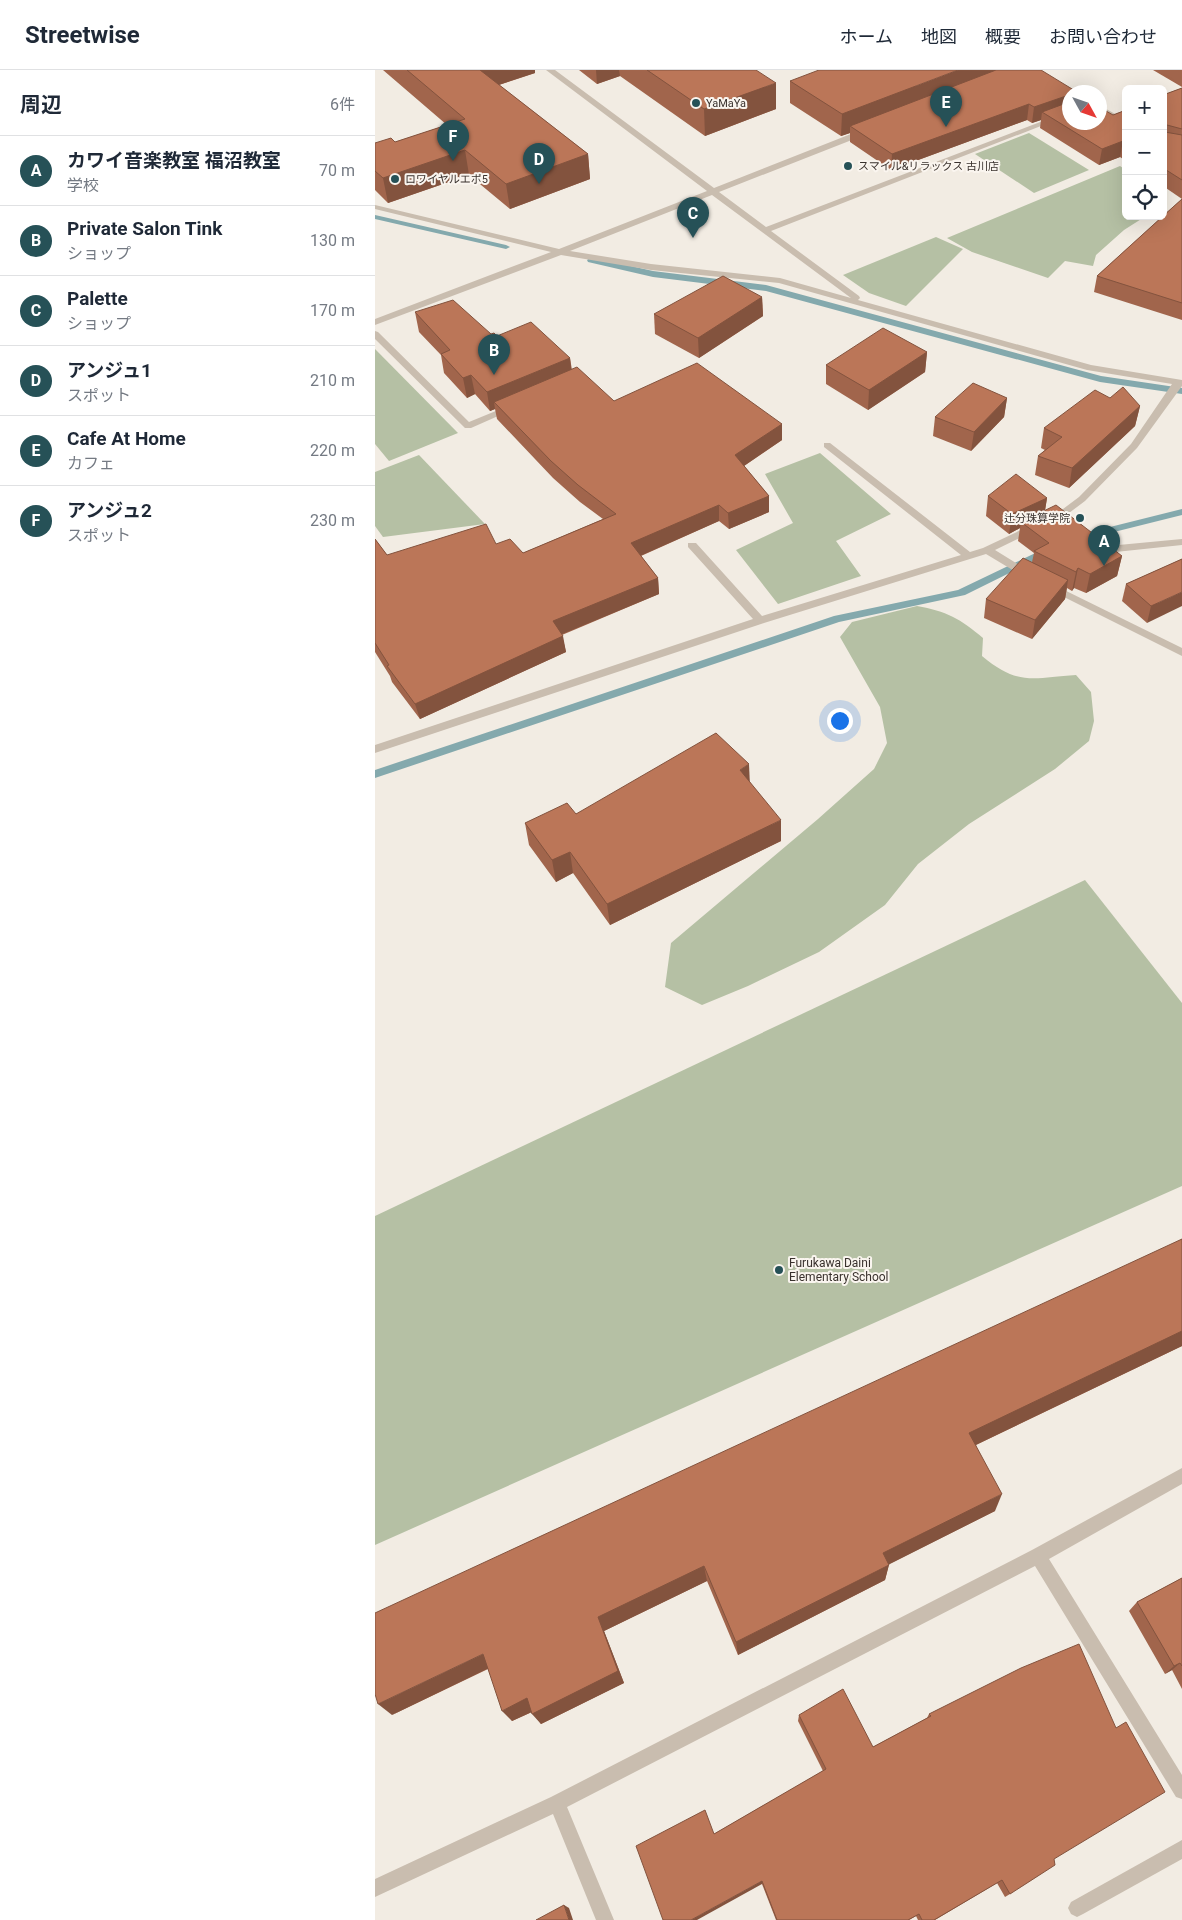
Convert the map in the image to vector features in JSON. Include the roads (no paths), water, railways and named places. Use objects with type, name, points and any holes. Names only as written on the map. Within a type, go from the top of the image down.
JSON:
[{"type":"street","points":[[550,70],[715,191],[862,303]]},
{"type":"street","points":[[1107,112],[1122,121]]},
{"type":"street","points":[[766,230],[1062,116]]},
{"type":"street","points":[[375,322],[560,252],[876,127]]},
{"type":"street","points":[[375,207],[560,252],[651,267],[780,281],[1090,368],[1175,389],[1134,446],[1066,517],[969,556],[760,620],[376,746]]},
{"type":"street","points":[[375,334],[468,426],[521,404]]},
{"type":"street","points":[[827,445],[969,556]]},
{"type":"street","points":[[1092,539],[1106,550],[1182,542]]},
{"type":"street","points":[[692,545],[760,620]]},
{"type":"street","points":[[987,550],[1020,571],[1182,652]]},
{"type":"street","points":[[375,1888],[557,1803],[1038,1556],[1182,1476]]},
{"type":"street","points":[[1038,1556],[1182,1791]]},
{"type":"street","points":[[557,1803],[605,1920]]},
{"type":"street","points":[[1077,1908],[1182,1849]]},
{"type":"waterway","points":[[375,217],[506,247]]},
{"type":"waterway","points":[[591,260],[653,274],[766,288],[1100,379],[1182,391]]},
{"type":"waterway","points":[[1078,538],[1182,512]]},
{"type":"waterway","points":[[375,774],[838,619],[961,593],[1048,550]]},
{"type":"place","name":"YaMaYa","points":[[696,103]]},
{"type":"place","name":"Cafe At Home","points":[[946,127]]},
{"type":"place","name":"アンジュ2","points":[[453,161]]},
{"type":"place","name":"スマイル&リラックス 古川店","points":[[848,166]]},
{"type":"place","name":"ロワイヤルエポ5","points":[[395,179]]},
{"type":"place","name":"アンジュ1","points":[[539,184]]},
{"type":"place","name":"Palette","points":[[693,238]]},
{"type":"place","name":"Private Salon Tink","points":[[494,375]]},
{"type":"place","name":"辻分珠算学院","points":[[1080,518]]},
{"type":"place","name":"カワイ音楽教室 福沼教室","points":[[1104,566]]},
{"type":"place","name":"Furukawa Daini Elementary School","points":[[779,1270]]}]
